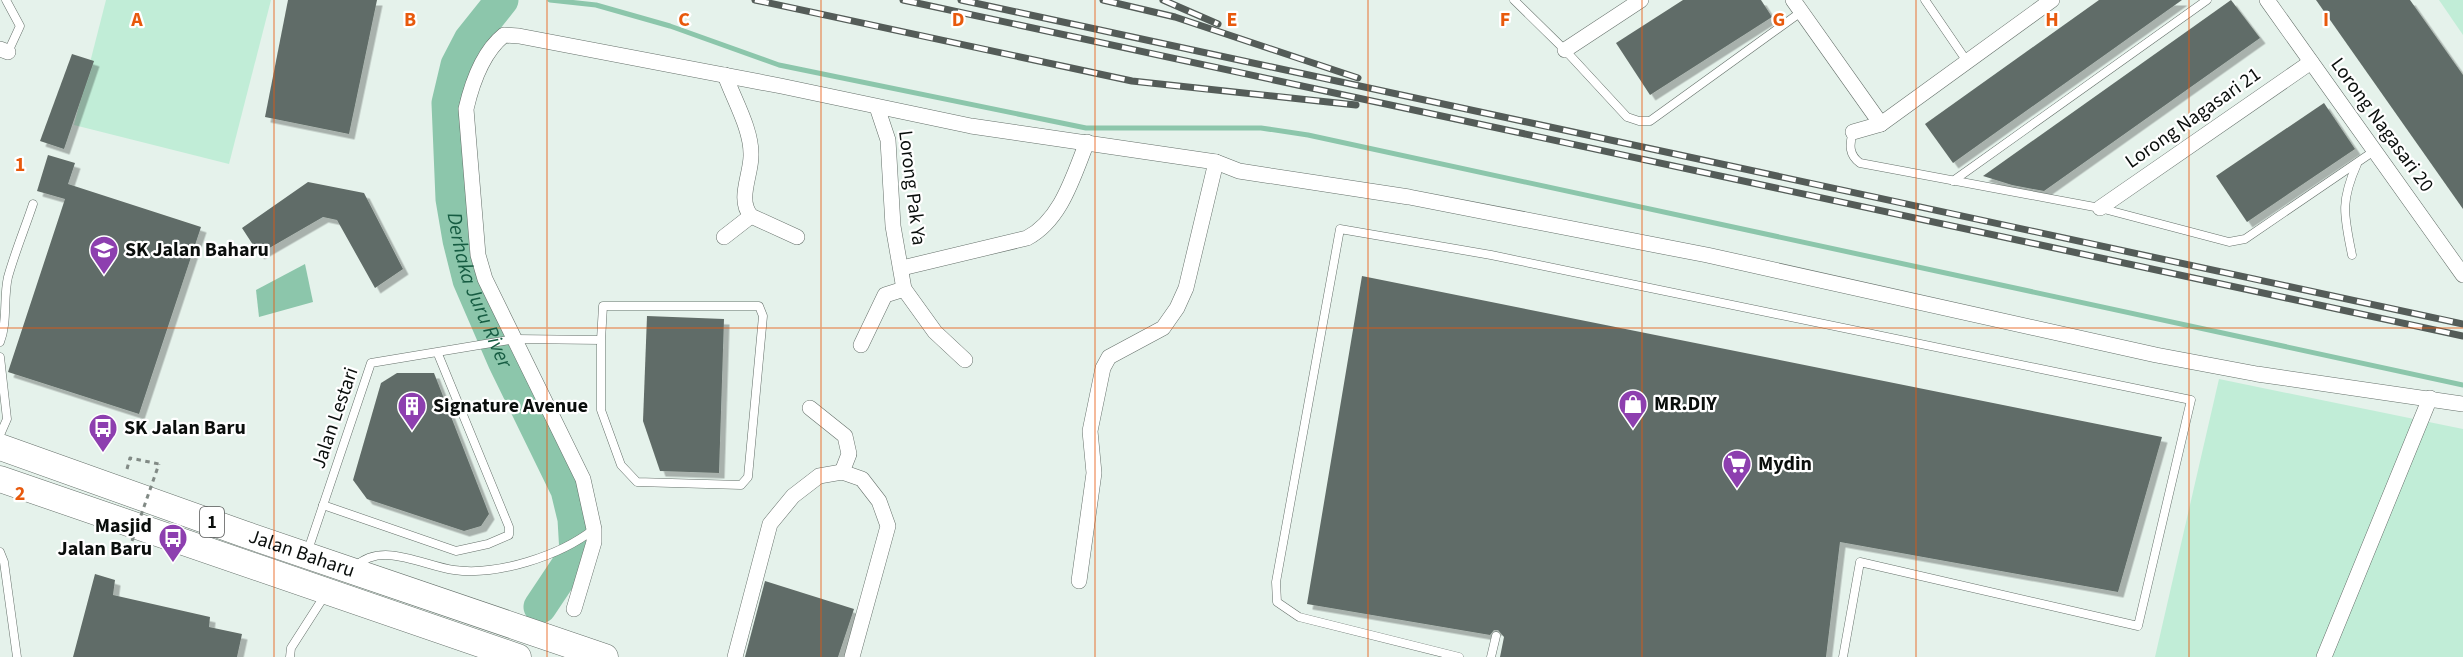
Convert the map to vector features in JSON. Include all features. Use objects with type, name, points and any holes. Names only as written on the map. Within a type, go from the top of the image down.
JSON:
[{"type":"highway","name":"Jalan Baharu","points":[[0,447],[605,657]]},
{"type":"highway","name":"Jalan Baharu","points":[[0,479],[518,657]]},
{"type":"street","points":[[1565,50],[1641,0]]},
{"type":"street","points":[[1853,132],[1881,124],[1966,60],[2052,0]]},
{"type":"street","name":"Lorong Nagasari 20","points":[[2266,0],[2463,275]]},
{"type":"street","points":[[1797,6],[1881,124]]},
{"type":"street","points":[[574,609],[594,542],[589,533],[583,479],[485,279],[478,255],[466,109],[471,87],[493,44],[504,35],[725,75],[971,126],[1216,162],[1239,171],[1409,197],[1707,255],[2156,355],[2257,374],[2463,404]]},
{"type":"street","name":"Lorong Nagasari 21","points":[[2100,208],[2311,62]]},
{"type":"street","points":[[725,75],[752,156],[745,198],[747,211],[751,216],[797,237]]},
{"type":"street","name":"Lorong Pak Ya","points":[[877,107],[888,140],[892,226],[902,268],[904,289],[934,332],[965,360]]},
{"type":"street","points":[[902,268],[1027,238],[1039,232],[1049,223],[1069,188],[1087,142]]},
{"type":"street","points":[[1079,581],[1094,473],[1090,431],[1103,368],[1109,357],[1163,328],[1178,308],[1186,288],[1216,162]]},
{"type":"street","points":[[724,237],[751,216]]},
{"type":"street","points":[[861,345],[885,295],[904,289]]},
{"type":"street","points":[[2324,657],[2430,398]]},
{"type":"street","points":[[810,408],[845,436],[849,454],[842,472]]},
{"type":"street","points":[[735,657],[770,524],[793,496],[819,476],[842,472],[862,479],[879,501],[888,526],[852,657]]},
{"type":"lane","points":[[4,50],[20,26],[6,0]]},
{"type":"lane","points":[[1514,0],[1565,50],[1627,117],[1639,122],[1650,121],[1797,6]]},
{"type":"lane","points":[[1925,0],[1966,60]]},
{"type":"lane","points":[[1953,181],[2207,0]]},
{"type":"lane","points":[[1853,132],[1850,148],[1854,159],[1860,163],[2100,208],[2229,242],[2237,242],[2374,151]]},
{"type":"lane","points":[[2352,255],[2344,212],[2344,196],[2357,163]]},
{"type":"lane","points":[[0,342],[4,331],[4,303],[8,277],[33,204]]},
{"type":"lane","points":[[1459,657],[1299,617],[1277,602],[1276,582],[1340,229],[1491,255],[2191,400],[2138,626],[1860,561],[1843,657]]},
{"type":"lane","points":[[603,306],[759,306],[763,316],[748,477],[741,485],[638,482],[621,465],[601,410],[601,340],[603,306]]},
{"type":"lane","name":"Jalan Lestari","points":[[306,554],[371,363],[515,339],[601,340]]},
{"type":"lane","points":[[322,505],[456,551],[488,544],[509,535],[509,527],[441,353]]},
{"type":"lane","points":[[0,357],[8,419],[0,435]]},
{"type":"lane","points":[[353,569],[364,559],[377,556],[405,558],[454,570],[493,569],[524,562],[558,550],[589,533]]},
{"type":"lane","points":[[0,552],[4,562],[17,657]]},
{"type":"lane","points":[[290,657],[291,648],[327,591]]},
{"type":"lane","points":[[1491,657],[1496,636]]},
{"type":"path","points":[[130,458],[159,464],[132,541]]},
{"type":"shaded area","points":[[106,0],[271,0],[229,164],[74,125]]},
{"type":"shaded area","points":[[2439,0],[2463,0],[2463,35]]},
{"type":"shaded area","points":[[305,264],[313,302],[259,317],[256,290]]},
{"type":"shaded area","points":[[2219,379],[2463,429],[2463,657],[2155,657]]},
{"type":"building","points":[[288,0],[377,0],[349,134],[265,117]]},
{"type":"building","points":[[1683,0],[1761,0],[1772,17],[1650,95],[1616,43]]},
{"type":"building","points":[[2099,0],[2182,0],[1953,163],[1925,124]]},
{"type":"building","points":[[2231,0],[2260,38],[2044,191],[2012,185],[1983,176]]},
{"type":"building","points":[[2316,0],[2410,0],[2463,75],[2463,209]]},
{"type":"building","points":[[72,54],[94,61],[64,149],[40,141]]},
{"type":"building","points":[[2324,103],[2355,149],[2247,222],[2216,176]]},
{"type":"building","points":[[48,155],[75,163],[68,184],[201,227],[139,414],[8,372],[65,199],[37,191]]},
{"type":"building","points":[[308,182],[364,193],[403,269],[375,288],[337,220],[323,217],[259,254],[242,228]]},
{"type":"building","name":"Mydin","points":[[1362,276],[2162,437],[2118,592],[1840,542],[1826,657],[1500,657],[1504,637],[1498,630],[1494,630],[1490,635],[1307,604]]},
{"type":"building","points":[[647,316],[724,319],[719,473],[660,471],[643,421]]},
{"type":"building","name":"Signature Avenue","points":[[397,373],[434,373],[489,514],[481,526],[464,531],[367,499],[353,480],[381,383]]},
{"type":"building","points":[[95,574],[115,580],[113,595],[210,617],[209,627],[242,634],[237,657],[73,657]]},
{"type":"building","points":[[765,581],[854,609],[838,657],[745,657]]},
{"type":"waterway","name":"Derhaka Juru River","points":[[502,0],[470,40],[457,65],[448,103],[452,199],[469,280],[504,361],[567,490],[574,519],[576,553],[540,607]]},
{"type":"waterway","points":[[550,0],[596,5],[670,26],[779,65],[1086,128],[1261,128],[1308,135],[2463,385]]},
{"type":"railway","points":[[755,0],[1132,81],[1356,105]]},
{"type":"railway","points":[[903,0],[2463,336]]},
{"type":"railway","points":[[961,0],[2463,324]]},
{"type":"railway","points":[[1103,0],[1175,17],[1358,78]]},
{"type":"railway","points":[[1163,0],[1218,24]]},
{"type":"place","name":"SK Jalan Baharu","points":[[104,276]]},
{"type":"place","name":"MR.DIY","points":[[1633,430]]},
{"type":"place","name":"Signature Avenue","points":[[412,432]]},
{"type":"place","name":"SK Jalan Baru","points":[[103,454]]},
{"type":"place","name":"Mydin","points":[[1737,490]]},
{"type":"place","name":"Masjid Jalan Baru","points":[[173,564]]}]
